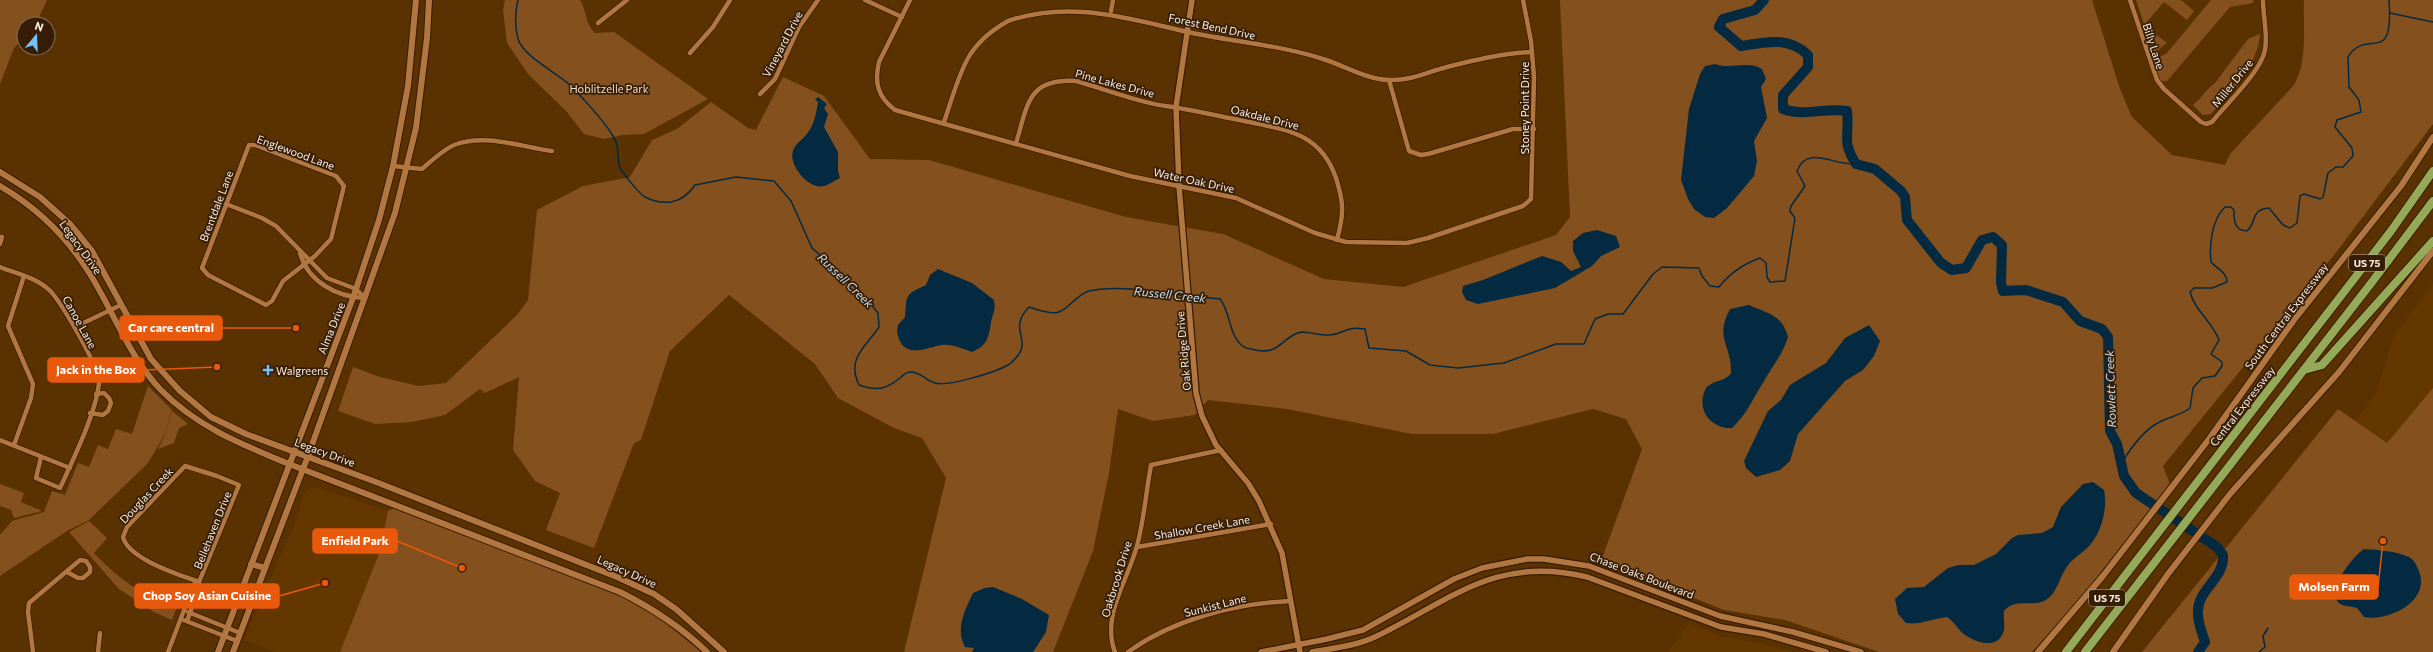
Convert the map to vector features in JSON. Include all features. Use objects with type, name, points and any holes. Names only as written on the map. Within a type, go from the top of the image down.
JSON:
[{"type":"highway","name":"Central Expressway","points":[[2066,652],[2148,543],[2195,485],[2391,231],[2433,171]]},
{"type":"highway","name":"US 75","points":[[2085,652],[2433,201]]},
{"type":"highway","points":[[2304,370],[2322,365],[2433,241]]},
{"type":"main road","name":"Alma Drive","points":[[218,652],[328,362],[354,298],[393,166],[408,86],[416,0]]},
{"type":"main road","name":"Alma Drive","points":[[233,652],[308,456],[395,213],[416,128],[428,0]]},
{"type":"main road","points":[[408,86],[421,87]]},
{"type":"main road","name":"South Central Expressway","points":[[2038,652],[2087,596],[2181,476],[2294,320],[2401,186],[2433,137]]},
{"type":"main road","name":"Legacy Drive","points":[[0,172],[21,183],[59,213],[92,251],[151,359],[195,406],[230,427],[480,522],[617,577],[654,594],[676,609],[724,652]]},
{"type":"main road","name":"Legacy Drive","points":[[0,186],[20,198],[51,223],[88,270],[109,310],[142,365],[160,389],[188,413],[228,438],[289,464],[303,468],[476,535],[627,595],[674,624],[707,652]]},
{"type":"main road","points":[[51,223],[59,213]]},
{"type":"main road","points":[[2113,652],[2175,564],[2219,508],[2256,463],[2339,372],[2433,251]]},
{"type":"main road","points":[[328,362],[339,366]]},
{"type":"main road","points":[[188,413],[195,406]]},
{"type":"main road","points":[[390,502],[394,489]]},
{"type":"main road","points":[[476,535],[480,522]]},
{"type":"main road","points":[[251,564],[265,568]]},
{"type":"street","points":[[598,23],[627,0]]},
{"type":"street","points":[[690,52],[713,27],[730,0]]},
{"type":"street","name":"Vineyard Drive","points":[[760,94],[775,79],[799,27],[818,0]]},
{"type":"street","points":[[865,0],[902,18]]},
{"type":"street","name":"Water Oak Drive","points":[[910,0],[879,62],[876,81],[878,90],[887,104],[896,110],[944,122],[1130,176],[1236,198],[1315,233],[1337,240],[1407,243],[1428,238],[1523,206],[1531,200],[1532,194]]},
{"type":"street","points":[[1111,11],[1113,0]]},
{"type":"street","name":"Oak Ridge Drive","points":[[1192,0],[1176,107],[1179,186],[1196,393],[1200,408],[1216,445],[1248,483],[1271,524],[1282,553],[1300,652]]},
{"type":"street","name":"Stoney Point Drive","points":[[1523,0],[1532,52],[1534,129],[1532,194]]},
{"type":"street","name":"Billy Lane","points":[[2130,0],[2157,80],[2164,89],[2201,122],[2206,124]]},
{"type":"street","name":"Miller Drive","points":[[2206,124],[2212,122],[2258,67],[2265,51],[2266,28],[2263,0]]},
{"type":"street","points":[[944,122],[961,73],[968,58],[977,46],[1001,25],[1042,7]]},
{"type":"street","name":"Forest Bend Drive","points":[[1093,7],[1187,32],[1319,58],[1371,77],[1389,80],[1416,78],[1452,66],[1512,52],[1532,52]]},
{"type":"street","points":[[1389,80],[1409,151],[1414,154],[1428,154],[1514,129],[1534,129]]},
{"type":"street","name":"Pine Lakes Drive","points":[[1016,143],[1034,93],[1051,81],[1076,81],[1166,106],[1176,107]]},
{"type":"street","name":"Oakdale Drive","points":[[1176,107],[1289,130],[1310,140],[1320,148],[1332,167],[1342,195],[1343,217],[1337,240]]},
{"type":"street","points":[[393,166],[422,169],[454,146],[469,142],[496,142],[552,151]]},
{"type":"street","name":"Englewood Lane","points":[[248,148],[255,145],[336,176],[344,186],[331,239],[324,248],[310,260]]},
{"type":"street","name":"Brentdale Lane","points":[[248,148],[202,271],[263,305],[270,304],[283,281],[304,265]]},
{"type":"street","points":[[226,204],[262,218],[276,226],[300,253],[310,260],[327,278],[356,289],[365,298]]},
{"type":"street","points":[[0,237],[2,238],[0,244]]},
{"type":"street","points":[[300,253],[304,265],[323,285],[354,298],[365,298]]},
{"type":"street","points":[[304,265],[310,260]]},
{"type":"street","name":"Canoe Lane","points":[[0,267],[40,283],[51,292],[75,327],[96,370],[99,382],[90,413],[70,468],[60,488],[36,478],[41,457]]},
{"type":"street","points":[[14,445],[32,390],[31,379],[8,326],[24,276]]},
{"type":"street","points":[[75,327],[121,305]]},
{"type":"street","points":[[90,413],[103,415],[108,411],[111,403],[109,398],[104,393],[96,394]]},
{"type":"street","points":[[0,440],[70,468]]},
{"type":"street","name":"Oakbrook Drive","points":[[1115,652],[1111,639],[1112,615],[1137,547],[1151,465],[1221,450]]},
{"type":"street","name":"Bellehaven Drive","points":[[185,466],[238,484],[234,500],[199,582],[200,586],[187,621]]},
{"type":"street","name":"Douglas Creek","points":[[185,466],[127,526],[122,537],[126,545],[150,563],[199,582]]},
{"type":"street","name":"Shallow Creek Lane","points":[[1137,547],[1271,524]]},
{"type":"street","points":[[34,652],[28,612],[31,598],[83,559],[90,567],[90,572],[83,578],[67,572]]},
{"type":"street","name":"Chase Oaks Boulevard","points":[[1261,652],[1363,630],[1454,579],[1482,568],[1527,559],[1560,560],[1595,568],[1720,616],[1782,630],[1861,652]]},
{"type":"street","points":[[1558,571],[1560,560]]},
{"type":"street","points":[[1515,561],[1516,572]]},
{"type":"street","name":"Chase Oaks Boulevard","points":[[1312,652],[1356,644],[1377,637],[1474,584],[1516,572],[1558,571],[1587,576],[1721,627],[1779,637],[1826,652]]},
{"type":"street","name":"Bellehaven Drive","points":[[168,652],[194,584],[199,582]]},
{"type":"street","points":[[1668,607],[1672,597]]},
{"type":"street","name":"Sunkist Lane","points":[[1128,652],[1141,642],[1187,620],[1273,602],[1290,601]]},
{"type":"street","points":[[184,611],[240,633]]},
{"type":"street","points":[[180,619],[237,641]]},
{"type":"street","points":[[1779,637],[1782,630]]},
{"type":"street","points":[[98,652],[100,633]]},
{"type":"shaded area","points":[[2433,284],[2433,429],[2200,652],[2387,443],[2355,421],[2375,395],[2394,335]]},
{"type":"shaded area","points":[[314,487],[388,511],[380,551],[340,652],[275,652],[244,640],[294,525],[305,491]]},
{"type":"shaded area","points":[[1689,623],[1721,636],[1764,644],[1793,652],[1668,652]]},
{"type":"green space","points":[[0,0],[47,0],[40,16],[16,16],[16,46],[0,84]]},
{"type":"green space","name":"Hoblitzelle Park","points":[[505,0],[580,0],[589,26],[595,33],[614,32],[708,99],[644,134],[623,135],[604,139],[584,134],[566,111],[528,74],[507,43],[503,10]]},
{"type":"green space","points":[[1560,0],[2092,0],[2120,89],[2132,117],[2172,155],[2225,165],[2230,154],[2294,85],[2303,55],[2304,0],[2433,0],[2433,124],[2334,255],[2163,466],[2170,484],[2084,594],[2032,652],[1879,652],[1785,620],[1724,610],[1601,561],[1642,449],[1626,419],[1593,409],[1493,434],[1412,434],[1287,409],[1208,400],[1195,415],[1153,421],[1118,409],[1109,473],[1093,551],[1053,652],[904,652],[946,478],[922,438],[894,428],[838,398],[815,364],[729,295],[670,351],[641,440],[634,443],[594,548],[546,530],[560,493],[535,481],[513,450],[519,377],[485,393],[480,389],[445,415],[412,422],[375,424],[338,411],[353,367],[380,377],[419,386],[446,383],[517,315],[528,300],[537,210],[583,186],[630,177],[652,140],[677,129],[711,102],[748,128],[756,130],[783,77],[824,96],[870,159],[929,160],[1126,217],[1223,234],[1324,279],[1403,287],[1556,235],[1570,217]]},
{"type":"green space","points":[[2136,0],[2181,0],[2194,11],[2187,20],[2164,2],[2145,24],[2146,27],[2167,43],[2154,53]]},
{"type":"green space","points":[[2211,0],[2253,0],[2253,3],[2230,7],[2167,81],[2160,81],[2152,64],[2154,60],[2167,53]]},
{"type":"green space","points":[[2260,34],[2258,47],[2254,58],[2242,78],[2211,114],[2203,115],[2193,105],[2215,83],[2248,39]]},
{"type":"green space","points":[[148,386],[172,410],[165,434],[148,463],[89,520],[67,531],[0,576],[0,535],[12,521],[44,512],[52,491],[65,495],[78,463],[89,467],[98,445],[108,449],[116,429],[132,434]]},
{"type":"green space","points":[[2433,388],[2433,652],[2142,652],[2338,409],[2387,443]]},
{"type":"green space","points":[[172,411],[188,424],[179,428],[174,443],[158,449],[165,435]]},
{"type":"green space","points":[[0,484],[24,493],[21,502],[42,511],[14,518],[11,510],[0,506]]},
{"type":"green space","points":[[394,508],[610,590],[659,618],[701,652],[340,652],[380,551],[388,511]]},
{"type":"green space","points":[[89,521],[107,538],[94,553],[114,572],[132,586],[177,607],[172,620],[154,612],[119,589],[69,532]]},
{"type":"water","points":[[1715,64],[1721,66],[1751,65],[1762,69],[1766,79],[1761,87],[1767,118],[1754,141],[1757,161],[1754,176],[1727,208],[1714,218],[1705,217],[1694,209],[1688,199],[1681,180],[1689,109],[1700,74],[1705,66]]},
{"type":"water","points":[[818,97],[827,104],[824,108],[828,114],[824,127],[838,152],[838,171],[840,178],[824,186],[812,184],[806,180],[796,169],[792,156],[795,146],[813,124],[818,102],[815,99]]},
{"type":"water","points":[[1597,230],[1616,236],[1620,247],[1601,256],[1592,266],[1555,288],[1478,304],[1466,300],[1462,292],[1463,286],[1483,280],[1542,256],[1561,262],[1571,271],[1581,267],[1573,251],[1573,241],[1583,233]]},
{"type":"water","points":[[938,269],[972,283],[994,300],[995,303],[988,337],[984,344],[977,350],[972,352],[954,346],[942,345],[920,350],[909,350],[901,343],[899,339],[897,328],[905,317],[908,296],[926,285],[930,275]]},
{"type":"water","points":[[1749,305],[1774,316],[1782,324],[1788,337],[1780,355],[1746,411],[1732,428],[1725,428],[1712,422],[1704,412],[1703,398],[1705,390],[1710,384],[1726,378],[1731,373],[1731,363],[1724,335],[1725,319],[1730,309]]},
{"type":"water","points":[[1869,325],[1880,341],[1874,356],[1863,370],[1845,381],[1798,434],[1790,461],[1780,470],[1756,477],[1746,468],[1744,461],[1768,411],[1781,400],[1790,385],[1826,363],[1845,338]]},
{"type":"water","points":[[2093,482],[2104,490],[2105,497],[2104,514],[2096,537],[2086,549],[2068,565],[2052,595],[2039,603],[2013,605],[2004,611],[2004,631],[2000,638],[1996,641],[1986,643],[1970,638],[1947,617],[1921,623],[1906,623],[1898,614],[1895,599],[1907,588],[1924,587],[1948,568],[1958,565],[1974,565],[1996,554],[2012,538],[2018,535],[2042,533],[2053,527],[2061,507],[2083,484]]},
{"type":"water","points":[[2364,549],[2398,553],[2409,557],[2415,562],[2421,580],[2419,590],[2414,599],[2406,606],[2396,612],[2374,618],[2364,617],[2357,608],[2339,603],[2336,598],[2335,590],[2338,582],[2353,559]]},
{"type":"water","points":[[993,587],[1022,599],[1049,615],[1046,632],[1033,652],[972,652],[974,648],[965,647],[962,640],[961,626],[964,613],[970,599],[973,593],[985,588]]},
{"type":"waterway","name":"Russell Creek","points":[[518,0],[516,9],[516,25],[518,39],[521,45],[533,58],[570,85],[599,116],[617,144],[620,168],[632,184],[645,197],[660,202],[673,202],[685,196],[695,185],[736,177],[774,181],[791,201],[812,248],[840,272],[867,299],[878,313],[879,327],[859,353],[856,360],[856,376],[859,385],[876,389],[885,387],[895,382],[906,373],[910,372],[917,373],[935,383],[950,383],[983,375],[1002,368],[1012,362],[1022,348],[1020,321],[1029,307],[1055,313],[1066,308],[1084,293],[1112,288],[1187,296]]},
{"type":"waterway","name":"Rowlett Creek","points":[[1764,0],[1755,10],[1723,19],[1719,27],[1741,46],[1768,42],[1785,43],[1793,45],[1808,55],[1808,67],[1783,95],[1783,109],[1799,112],[1831,110],[1847,111],[1847,144],[1851,156],[1856,164],[1875,169],[1901,191],[1905,197],[1907,220],[1941,263],[1952,270],[1966,268],[1982,240],[1993,237],[2002,245],[2001,283],[2003,291],[2026,290],[2063,302],[2080,321],[2102,329],[2108,337],[2110,431],[2117,444],[2124,476],[2136,493],[2217,547],[2223,555],[2220,570],[2202,596],[2199,603],[2198,619],[2205,642],[2198,652]]},
{"type":"waterway","points":[[2122,462],[2137,441],[2151,427],[2190,408],[2193,388],[2202,378],[2215,376],[2222,366],[2222,362],[2211,354],[2219,340],[2216,333],[2192,299],[2190,292],[2194,288],[2212,288],[2227,282],[2224,273],[2211,262],[2212,233],[2214,225],[2221,212],[2225,207],[2231,207],[2234,210],[2237,227],[2247,231],[2250,228],[2256,214],[2263,209],[2269,208],[2283,225],[2290,228],[2297,223],[2300,196],[2304,194],[2320,199],[2323,197],[2328,173],[2336,167],[2343,167],[2353,156],[2352,148],[2335,127],[2337,120],[2361,112],[2359,100],[2349,87],[2348,57],[2355,48],[2363,45],[2378,43],[2383,40],[2387,34],[2389,21],[2389,0]]},
{"type":"waterway","points":[[2390,13],[2433,22]]},
{"type":"waterway","name":"Russell Creek","points":[[1191,296],[1220,299],[1224,304],[1235,337],[1244,347],[1248,349],[1264,351],[1271,350],[1291,336],[1302,332],[1330,335],[1349,329],[1358,328],[1365,329],[1369,348],[1406,351],[1430,365],[1458,368],[1504,363],[1556,344],[1584,344],[1595,319],[1608,314],[1623,314],[1653,274],[1662,267],[1699,268],[1702,276],[1710,286],[1719,287],[1737,270],[1760,258],[1766,263],[1767,277],[1770,282],[1785,281],[1795,218],[1790,211],[1791,206],[1805,186],[1797,171],[1802,163],[1807,159],[1814,157],[1848,164],[1856,164]]},
{"type":"waterway","points":[[2259,652],[2265,647],[2263,636],[2268,628]]},
{"type":"place","name":"Car care central","points":[[296,328]]},
{"type":"place","name":"Jack in the Box","points":[[217,367]]},
{"type":"place","name":"Walgreens","points":[[268,370]]},
{"type":"place","name":"Molsen Farm","points":[[2383,541]]},
{"type":"place","name":"Enfield Park","points":[[462,568]]},
{"type":"place","name":"Chop Soy Asian Cuisine","points":[[325,583]]}]
